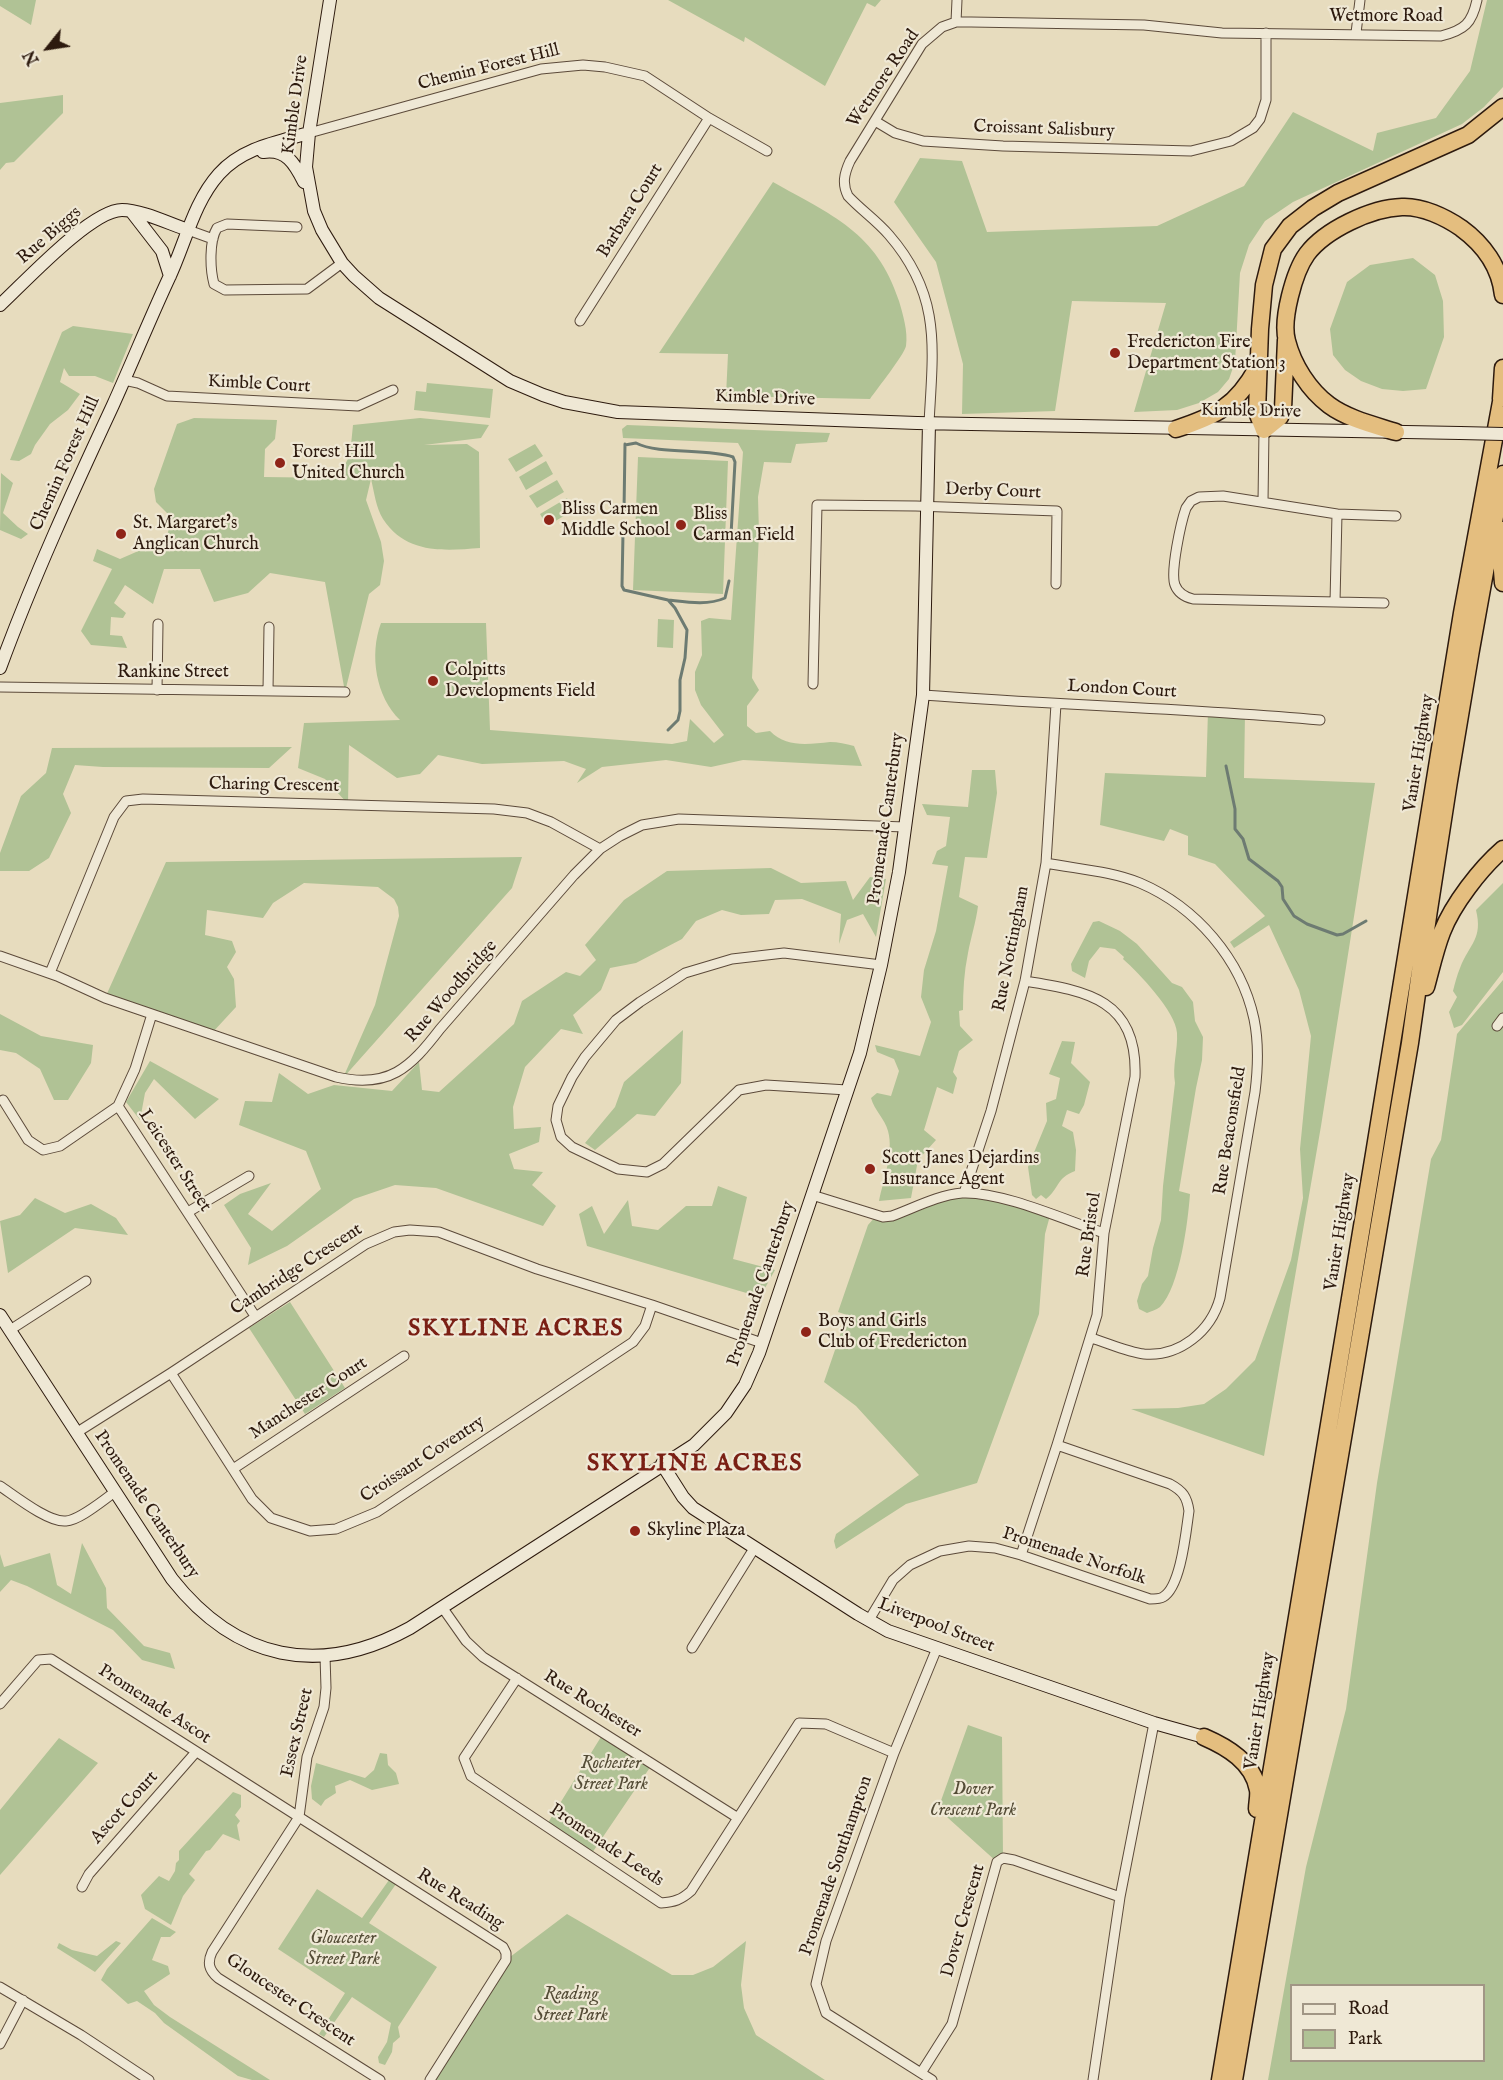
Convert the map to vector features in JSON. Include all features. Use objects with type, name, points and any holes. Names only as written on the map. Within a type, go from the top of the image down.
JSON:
[{"type":"highway","points":[[1503,107],[1468,135],[1338,193],[1312,208],[1290,226],[1273,249],[1264,285],[1257,412],[1264,430],[1280,417],[1283,409],[1288,301],[1293,281],[1307,254],[1327,235],[1353,220],[1379,210],[1403,206],[1431,212],[1472,236],[1488,254],[1501,279],[1503,295]]},
{"type":"highway","points":[[1286,340],[1300,372],[1329,405],[1347,416],[1396,432]]},
{"type":"highway","points":[[1176,429],[1222,411],[1249,383],[1259,365]]},
{"type":"highway","name":"Vanier Highway","points":[[1220,2080],[1462,613],[1502,395],[1503,368]]},
{"type":"highway","name":"Vanier Highway","points":[[1234,2080],[1410,1043],[1429,902],[1472,635],[1503,474]]},
{"type":"highway","points":[[1503,520],[1500,545],[1503,583]]},
{"type":"highway","points":[[1410,1043],[1442,932],[1461,897],[1503,849]]},
{"type":"highway","points":[[1204,1737],[1234,1754],[1253,1775],[1258,1791],[1253,1878]]},
{"type":"street","name":"Kimble Drive","points":[[330,0],[306,167],[310,194],[322,230],[342,263],[379,298],[492,370],[527,389],[564,402],[618,412],[929,423],[1503,434]]},
{"type":"street","points":[[956,22],[957,0]]},
{"type":"street","points":[[1356,33],[1360,0]]},
{"type":"street","name":"Wetmore Road","points":[[929,423],[933,330],[927,303],[907,257],[880,225],[856,205],[844,188],[844,179],[850,161],[922,44],[942,27],[956,22],[1144,25],[1222,33],[1356,33],[1441,36],[1455,33],[1466,26],[1474,15],[1477,0]]},
{"type":"street","name":"Croissant Salisbury","points":[[874,121],[896,133],[923,141],[1003,146],[1191,151],[1231,141],[1253,128],[1260,119],[1266,100],[1266,33]]},
{"type":"street","name":"Chemin Forest Hill","points":[[309,134],[541,69],[583,65],[605,67],[645,76],[709,118],[767,151]]},
{"type":"street","name":"Barbara Court","points":[[580,321],[709,118]]},
{"type":"street","points":[[233,161],[256,148],[309,134]]},
{"type":"street","points":[[233,161],[267,151],[282,153],[296,165],[310,194]]},
{"type":"street","name":"Chemin Forest Hill","points":[[0,668],[25,600],[170,276],[188,230],[208,189],[233,161]]},
{"type":"street","points":[[130,210],[213,239]]},
{"type":"street","points":[[130,210],[162,251],[170,276]]},
{"type":"street","name":"Rue Biggs","points":[[0,305],[92,222],[111,211],[130,210]]},
{"type":"street","points":[[297,227],[227,224],[218,228],[213,239],[212,277],[214,284],[225,290],[307,289],[342,263]]},
{"type":"street","name":"Kimble Court","points":[[124,380],[138,383],[166,396],[358,406],[393,390]]},
{"type":"street","name":"Promenade Canterbury","points":[[0,1315],[172,1579],[188,1599],[208,1618],[230,1632],[255,1645],[283,1653],[325,1656],[367,1648],[390,1639],[694,1445],[726,1413],[745,1385],[762,1343],[860,1053],[882,965],[905,827],[923,695],[929,423]]},
{"type":"street","points":[[1263,502],[1264,430]]},
{"type":"street","points":[[1384,603],[1193,598],[1181,594],[1173,576],[1186,508],[1191,501],[1208,496],[1337,514],[1396,516]]},
{"type":"street","points":[[813,684],[817,505],[926,506]]},
{"type":"street","name":"Derby Court","points":[[926,506],[1057,511],[1056,584]]},
{"type":"street","points":[[1335,602],[1337,514]]},
{"type":"street","points":[[157,690],[158,624]]},
{"type":"street","points":[[268,690],[269,627]]},
{"type":"street","name":"Rankine Street","points":[[0,687],[345,692]]},
{"type":"street","name":"London Court","points":[[923,695],[1227,712],[1320,720]]},
{"type":"street","name":"Rue Nottingham","points":[[964,1193],[991,1111],[1025,981],[1046,863],[1056,704]]},
{"type":"street","name":"Charing Crescent","points":[[50,973],[114,817],[126,801],[143,799],[494,809],[527,813],[551,822],[600,849]]},
{"type":"street","name":"Rue Woodbridge","points":[[0,956],[50,973],[105,998],[336,1077],[357,1081],[376,1080],[394,1074],[421,1055],[440,1029],[574,875],[600,849],[642,825],[679,819],[905,827]]},
{"type":"street","name":"Rue Beaconsfield","points":[[1046,863],[1119,876],[1140,883],[1173,901],[1193,916],[1224,950],[1247,995],[1256,1032],[1258,1065],[1255,1092],[1217,1310],[1193,1339],[1163,1352],[1142,1353],[1091,1338]]},
{"type":"street","points":[[847,1090],[766,1085],[739,1090],[663,1164],[647,1172],[618,1169],[572,1147],[561,1137],[556,1120],[558,1106],[572,1077],[585,1057],[616,1020],[685,973],[732,959],[784,953],[882,965]]},
{"type":"street","name":"Rue Bristol","points":[[1021,1555],[1097,1315],[1104,1233],[1135,1077],[1136,1051],[1125,1024],[1104,1002],[1076,990],[1025,981]]},
{"type":"street","name":"Leicester Street","points":[[152,1014],[135,1068],[118,1106],[255,1316]]},
{"type":"street","points":[[3,1100],[28,1140],[43,1150],[60,1146],[118,1106]]},
{"type":"street","points":[[188,1212],[249,1176]]},
{"type":"street","points":[[812,1195],[883,1217],[952,1195],[964,1193],[993,1195],[1104,1233]]},
{"type":"street","name":"Cambridge Crescent","points":[[76,1433],[171,1374],[366,1244],[394,1232],[410,1230],[439,1232],[537,1269],[762,1343]]},
{"type":"street","points":[[10,1330],[86,1281]]},
{"type":"street","name":"Croissant Coventry","points":[[171,1374],[252,1499],[271,1518],[310,1531],[336,1529],[377,1512],[633,1342],[645,1326],[652,1305]]},
{"type":"street","name":"Manchester Court","points":[[233,1469],[404,1356]]},
{"type":"street","name":"Promenade Norfolk","points":[[869,1620],[893,1580],[910,1565],[955,1547],[982,1545],[1021,1555],[1150,1599],[1162,1598],[1170,1591],[1176,1581],[1189,1511],[1187,1500],[1181,1490],[1057,1446]]},
{"type":"street","name":"Liverpool Street","points":[[662,1464],[683,1497],[693,1508],[888,1631],[1154,1723],[1204,1737]]},
{"type":"street","points":[[0,1486],[48,1517],[66,1521],[75,1518],[115,1492]]},
{"type":"street","points":[[692,1648],[755,1547]]},
{"type":"street","name":"Rue Rochester","points":[[442,1607],[473,1650],[738,1818]]},
{"type":"street","name":"Promenade Southampton","points":[[932,2080],[826,2013],[816,1984],[826,1941],[894,1753],[936,1648]]},
{"type":"street","name":"Essex Street","points":[[299,1817],[307,1757],[324,1707],[325,1656]]},
{"type":"street","name":"Promenade Ascot","points":[[0,1704],[38,1660],[51,1659],[299,1817]]},
{"type":"street","name":"Promenade Leeds","points":[[517,1678],[464,1758],[471,1776],[661,1903],[682,1899],[691,1891],[799,1723],[826,1724],[894,1753]]},
{"type":"street","points":[[1093,2080],[1120,1897],[1154,1723]]},
{"type":"street","name":"Ascot Court","points":[[82,1887],[89,1874],[196,1752]]},
{"type":"street","name":"Gloucester Crescent","points":[[299,1817],[212,1952],[208,1960],[209,1965],[218,1977],[380,2080]]},
{"type":"street","name":"Rue Reading","points":[[299,1817],[503,1947],[506,1953],[506,1960],[430,2080]]},
{"type":"street","name":"Dover Crescent","points":[[921,2073],[952,2024],[997,1862],[1003,1858],[1014,1860],[1120,1897]]},
{"type":"street","points":[[0,1986],[150,2080]]},
{"type":"street","points":[[0,2044],[23,2000]]},
{"type":"green space","points":[[0,0],[36,0],[31,25],[0,6]]},
{"type":"green space","points":[[668,0],[881,0],[875,7],[867,3],[825,86],[745,37],[744,42]]},
{"type":"green space","points":[[1487,0],[1503,0],[1503,87],[1484,107],[1462,124],[1293,202],[1265,221],[1249,245],[1240,273],[1235,362],[1229,379],[1218,392],[1199,403],[1177,410],[1134,412],[1166,303],[1072,301],[1055,411],[962,414],[963,364],[936,262],[894,202],[920,158],[962,161],[987,232],[1157,226],[1244,186],[1293,112],[1373,151],[1377,133],[1436,118],[1470,71]]},
{"type":"green space","points":[[63,95],[63,113],[14,162],[6,163],[0,170],[0,103]]},
{"type":"green space","points":[[773,182],[850,228],[865,242],[890,277],[904,317],[906,346],[896,364],[870,399],[726,396],[728,354],[659,353]]},
{"type":"green space","points":[[1413,258],[1435,275],[1443,301],[1444,337],[1426,389],[1403,391],[1382,389],[1361,381],[1345,370],[1333,355],[1330,329],[1347,282],[1370,265]]},
{"type":"green space","points":[[73,326],[133,334],[113,383],[95,376],[69,376],[64,368],[60,382],[80,394],[68,410],[50,424],[31,454],[19,461],[10,460],[62,332]]},
{"type":"green space","points":[[427,383],[493,389],[490,418],[414,410],[416,391],[426,392]]},
{"type":"green space","points":[[194,418],[277,420],[275,439],[265,449],[264,477],[338,478],[350,455],[353,425],[420,418],[489,425],[481,438],[424,445],[467,444],[479,452],[480,548],[452,550],[426,548],[403,539],[383,519],[371,479],[366,500],[381,542],[384,561],[380,585],[369,594],[345,692],[325,582],[270,573],[248,593],[214,602],[200,569],[164,569],[153,604],[125,585],[114,603],[126,613],[123,618],[111,617],[110,635],[122,636],[127,648],[91,645],[81,631],[112,569],[93,561],[97,549],[120,559],[166,539],[172,518],[156,502],[154,489],[177,424]]},
{"type":"green space","points":[[627,425],[830,433],[827,442],[796,444],[791,463],[764,462],[758,497],[759,534],[752,678],[759,690],[747,706],[747,726],[756,733],[770,731],[783,740],[798,744],[833,742],[854,746],[862,766],[743,760],[711,767],[666,760],[602,767],[577,783],[586,769],[564,761],[482,764],[438,755],[420,774],[397,778],[349,745],[348,804],[325,779],[298,768],[304,723],[400,720],[385,700],[377,675],[375,662],[377,635],[381,623],[486,623],[490,730],[672,744],[687,741],[690,719],[714,743],[724,735],[701,705],[695,690],[695,672],[702,655],[701,621],[709,618],[731,620],[743,452],[738,443],[623,438],[622,429]]},
{"type":"green space","points":[[535,444],[543,456],[516,472],[508,459]]},
{"type":"green space","name":"Bliss Carman Field","points":[[638,457],[728,461],[723,594],[633,590]]},
{"type":"green space","points":[[546,461],[553,474],[526,490],[519,477]]},
{"type":"green space","points":[[1,473],[13,483],[3,513],[28,534],[21,539],[0,530]]},
{"type":"green space","points":[[557,480],[564,492],[537,508],[529,496]]},
{"type":"green space","points":[[567,498],[574,510],[547,526],[540,514]]},
{"type":"green space","points":[[658,619],[674,620],[673,648],[657,647]]},
{"type":"green space","points":[[1208,711],[1245,713],[1244,778],[1375,783],[1321,1126],[1264,1456],[1131,1409],[1178,1408],[1204,1404],[1226,1389],[1255,1360],[1291,1260],[1303,1198],[1300,1149],[1311,1036],[1299,990],[1269,925],[1234,948],[1230,942],[1265,916],[1215,864],[1188,855],[1188,836],[1170,829],[1164,841],[1100,825],[1105,773],[1206,777]]},
{"type":"green space","points":[[292,747],[269,768],[75,765],[63,794],[71,813],[49,858],[29,871],[0,871],[0,853],[21,796],[46,773],[52,748]]},
{"type":"green space","points":[[972,770],[995,770],[997,793],[987,858],[965,857],[959,897],[978,906],[966,967],[963,1010],[959,1011],[960,1026],[973,1040],[959,1051],[953,1072],[957,1078],[953,1094],[937,1087],[924,1130],[936,1140],[918,1160],[911,1198],[879,1201],[889,1157],[890,1139],[887,1127],[871,1098],[877,1093],[891,1096],[899,1071],[894,1059],[877,1052],[875,1045],[920,1056],[931,1022],[921,997],[924,970],[936,931],[948,866],[932,864],[937,851],[946,846],[950,817],[927,815],[922,804],[968,807]]},
{"type":"green space","points":[[522,857],[512,888],[343,1078],[375,1005],[399,916],[394,899],[378,887],[304,883],[273,903],[263,918],[207,910],[205,935],[232,941],[236,952],[227,967],[234,979],[236,1007],[212,1033],[105,998],[166,862]]},
{"type":"green space","points":[[771,868],[801,883],[846,881],[853,900],[870,877],[886,879],[876,937],[863,914],[847,920],[839,944],[841,914],[802,899],[775,900],[769,914],[741,915],[722,910],[696,921],[682,939],[636,963],[610,968],[601,990],[573,1015],[583,1034],[561,1029],[525,1067],[513,1107],[514,1129],[541,1127],[539,1142],[509,1154],[514,1169],[543,1172],[532,1185],[556,1206],[543,1226],[436,1188],[395,1185],[354,1199],[287,1246],[248,1265],[251,1248],[224,1205],[240,1194],[271,1183],[248,1214],[272,1231],[321,1189],[306,1151],[239,1125],[245,1101],[272,1102],[279,1073],[308,1094],[334,1085],[392,1091],[419,1062],[422,1090],[439,1092],[514,1024],[522,1001],[566,972],[580,976],[596,960],[585,945],[624,900],[667,871]]},
{"type":"green space","points":[[1503,883],[1503,972],[1462,1025],[1454,1028],[1449,1012],[1457,997],[1453,991],[1458,973],[1477,935],[1476,910]]},
{"type":"green space","points":[[1099,921],[1120,931],[1137,944],[1172,983],[1182,987],[1193,1002],[1195,1021],[1203,1037],[1202,1060],[1179,1191],[1190,1194],[1182,1253],[1167,1298],[1160,1307],[1147,1313],[1139,1309],[1137,1301],[1142,1284],[1148,1276],[1161,1220],[1175,1083],[1177,1033],[1175,1024],[1164,1004],[1115,949],[1100,947],[1089,961],[1085,978],[1072,971],[1071,964],[1093,922]]},
{"type":"green space","points":[[1503,980],[1503,2080],[1268,2080],[1306,1867],[1346,1709],[1377,1483],[1431,1159],[1441,1140],[1457,1034]]},
{"type":"green space","points":[[0,1014],[41,1036],[93,1045],[91,1063],[68,1100],[54,1100],[40,1069],[16,1053],[0,1050]]},
{"type":"green space","points":[[683,1030],[681,1083],[655,1116],[637,1114],[595,1150],[585,1143],[615,1107],[624,1082]]},
{"type":"green space","points":[[1062,1041],[1075,1042],[1071,1063],[1090,1082],[1084,1105],[1079,1114],[1067,1110],[1062,1126],[1073,1132],[1076,1150],[1075,1171],[1064,1177],[1046,1199],[1041,1195],[1036,1199],[1032,1195],[1028,1167],[1047,1121],[1046,1103],[1056,1099],[1060,1078],[1049,1074]]},
{"type":"green space","points":[[150,1061],[219,1099],[195,1119],[154,1079],[145,1093],[140,1120],[126,1102]]},
{"type":"green space","points":[[718,1186],[747,1197],[733,1259],[775,1270],[760,1297],[587,1246],[579,1214],[592,1206],[604,1234],[628,1200],[632,1226],[658,1230],[686,1206],[712,1206]]},
{"type":"green space","points":[[964,1193],[1051,1212],[1045,1234],[1039,1314],[977,1483],[906,1504],[836,1549],[834,1541],[836,1534],[919,1475],[856,1406],[824,1382],[847,1315],[838,1312],[868,1225],[876,1216]]},
{"type":"green space","points":[[35,1198],[65,1213],[91,1204],[116,1218],[128,1235],[75,1228],[8,1273],[0,1221],[20,1215]]},
{"type":"green space","points":[[290,1302],[345,1388],[305,1414],[249,1328]]},
{"type":"green space","points":[[82,1543],[106,1588],[107,1608],[144,1646],[170,1653],[175,1669],[142,1660],[113,1630],[27,1586],[11,1580],[0,1592],[0,1554],[4,1567],[50,1553],[57,1585],[71,1594]]},
{"type":"green space","name":"Dover Crescent Park","points":[[968,1725],[1002,1737],[1003,1858],[997,1862],[938,1809]]},
{"type":"green space","name":"Rochester Street Park","points":[[604,1732],[653,1763],[590,1856],[546,1826]]},
{"type":"green space","points":[[59,1738],[98,1763],[0,1875],[0,1810]]},
{"type":"green space","points":[[380,1753],[387,1754],[388,1765],[396,1773],[399,1784],[372,1790],[350,1780],[335,1786],[336,1793],[325,1800],[321,1806],[312,1799],[311,1786],[316,1763],[365,1778],[374,1770]]},
{"type":"green space","points":[[233,1792],[241,1795],[241,1807],[235,1815],[240,1821],[237,1825],[240,1841],[223,1834],[210,1850],[206,1851],[189,1874],[195,1880],[183,1896],[171,1925],[145,1909],[141,1895],[159,1876],[169,1881],[179,1860],[179,1851]]},
{"type":"green space","name":"Gloucester Street Park","points":[[389,1880],[396,1884],[369,1923],[437,1967],[398,2027],[400,2037],[393,2043],[392,2052],[385,2065],[379,2063],[378,2057],[387,2042],[391,2023],[352,1997],[324,2037],[319,2034],[345,1993],[278,1949],[317,1889],[362,1918]]},
{"type":"green space","name":"Reading Street Park","points":[[567,1914],[672,1975],[693,1975],[713,1967],[746,1941],[741,1985],[744,2008],[756,2035],[825,2080],[430,2080],[506,1960]]},
{"type":"green space","points":[[152,1918],[176,1932],[170,1937],[161,1937],[152,1960],[168,1966],[170,1974],[144,1991],[154,2005],[270,2080],[252,2080],[238,2076],[137,2001],[128,2004],[101,1980],[107,1969]]},
{"type":"green space","points":[[116,1941],[121,1943],[95,1972],[57,1948],[59,1943],[72,1950],[97,1956]]},
{"type":"waterway","points":[[625,445],[636,443],[657,449],[722,454],[733,457],[735,462],[731,535]]},
{"type":"waterway","points":[[624,511],[625,444]]},
{"type":"waterway","points":[[623,533],[622,586],[624,590],[668,600],[687,630],[685,658],[680,680],[680,711],[678,720],[668,730]]},
{"type":"waterway","points":[[668,600],[696,603],[725,598],[729,581]]},
{"type":"waterway","points":[[1226,766],[1235,809],[1235,829],[1243,839],[1249,859],[1278,881],[1282,887],[1283,899],[1294,916],[1307,924],[1337,935],[1366,921]]},
{"type":"place","name":"Fredericton Fire Department Station 3","points":[[1115,353]]},
{"type":"place","name":"Forest Hill United Church","points":[[280,463]]},
{"type":"place","name":"Bliss Carmen Middle School","points":[[549,520]]},
{"type":"place","name":"Bliss Carman Field","points":[[681,525]]},
{"type":"place","name":"St. Margaret's Anglican Church","points":[[121,534]]},
{"type":"place","name":"Colpitts Developments Field","points":[[433,681]]},
{"type":"place","name":"Scott Janes Dejardins Insurance Agent","points":[[870,1169]]},
{"type":"place","name":"Boys and Girls Club of Fredericton","points":[[806,1332]]},
{"type":"place","name":"Skyline Plaza","points":[[635,1531]]},
{"type":"district","name":"SKYLINE ACRES","points":[[516,1330]]},
{"type":"district","name":"SKYLINE ACRES","points":[[695,1465]]}]
